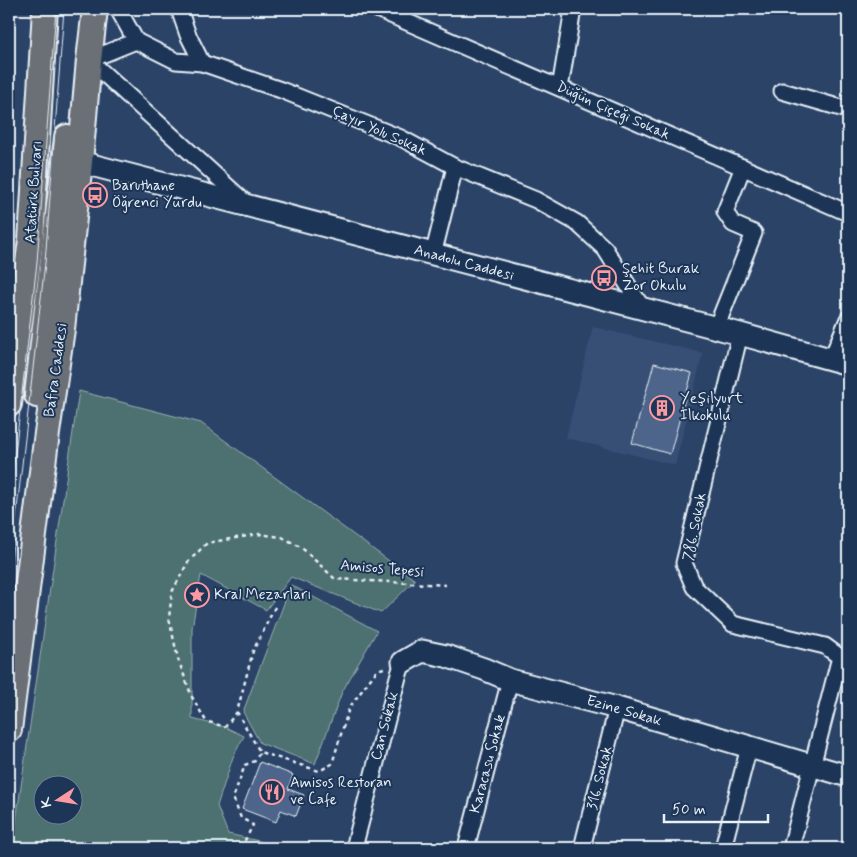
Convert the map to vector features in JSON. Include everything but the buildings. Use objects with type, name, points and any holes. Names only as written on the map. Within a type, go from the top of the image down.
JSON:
[{"type":"main road","name":"Atatürk Bulvarı","points":[[9,404],[31,240],[45,9]]},
{"type":"main road","name":"Bafra Caddesi","points":[[9,634],[80,9]]},
{"type":"main road","name":"Bafra Caddesi","points":[[9,730],[62,328],[95,9]]},
{"type":"main road","name":"Anadolu Caddesi","points":[[80,162],[740,334],[840,362]]},
{"type":"main road","name":"Ezine Sokak","points":[[403,662],[422,651],[446,656],[510,680],[617,708],[848,776]]},
{"type":"street","points":[[118,9],[136,42],[89,60],[249,206]]},
{"type":"street","points":[[179,9],[188,35],[202,63]]},
{"type":"street","name":"Düğün Çiçeği Sokak","points":[[377,9],[848,213]]},
{"type":"street","points":[[560,88],[573,9]]},
{"type":"street","name":"Çayır Yolu Sokak","points":[[136,42],[176,61],[202,63],[281,90],[401,138],[455,167],[536,200],[577,223],[605,248],[643,309]]},
{"type":"street","points":[[782,90],[848,110]]},
{"type":"street","points":[[433,255],[455,167]]},
{"type":"street","points":[[716,328],[754,233],[733,224],[725,212],[743,167]]},
{"type":"street","points":[[840,362],[848,319]]},
{"type":"street","name":"786. Sokak","points":[[740,334],[684,563],[694,587],[733,624],[825,646],[840,657],[811,766]]},
{"type":"street","name":"Can Sokak","points":[[354,848],[403,662]]},
{"type":"street","name":"Karacasu Sokak","points":[[466,848],[510,680]]},
{"type":"street","name":"316. Sokak","points":[[582,848],[617,708]]},
{"type":"street","points":[[723,848],[749,747]]},
{"type":"street","points":[[792,848],[811,766]]},
{"type":"path","name":"Amisos Tepesi","points":[[237,712],[224,727],[206,720],[192,697],[181,666],[169,618],[172,592],[188,562],[207,543],[259,534],[282,537],[302,548],[335,579],[446,585]]},
{"type":"path","points":[[275,607],[253,651],[237,712],[260,752],[319,771],[332,764],[349,708],[377,670],[403,662]]},
{"type":"path","points":[[241,848],[253,825],[241,818],[233,798],[245,765],[255,761],[260,752]]},
{"type":"shaded area","points":[[593,327],[703,353],[675,465],[566,438]]},
{"type":"green space","points":[[79,391],[201,423],[415,580],[381,613],[291,577],[266,610],[201,575],[192,628],[192,719],[225,727],[244,736],[233,757],[217,806],[228,834],[272,844],[272,848],[12,848]]},
{"type":"green space","points":[[291,585],[377,631],[342,692],[315,764],[260,743],[243,712]]},
{"type":"tram line","points":[[9,506],[37,262],[56,9]]},
{"type":"tram line","points":[[9,579],[45,263],[64,9]]},
{"type":"place","name":"Baruthane Öğrenci Yurdu","points":[[95,195]]},
{"type":"place","name":"Şehit Burak Zor Okulu","points":[[604,278]]},
{"type":"place","name":"Yeşilyurt İlkokulu","points":[[662,408]]},
{"type":"place","name":"Kral Mezarları","points":[[197,595]]},
{"type":"place","name":"Amisos Restoran ve Cafe","points":[[272,792]]}]
